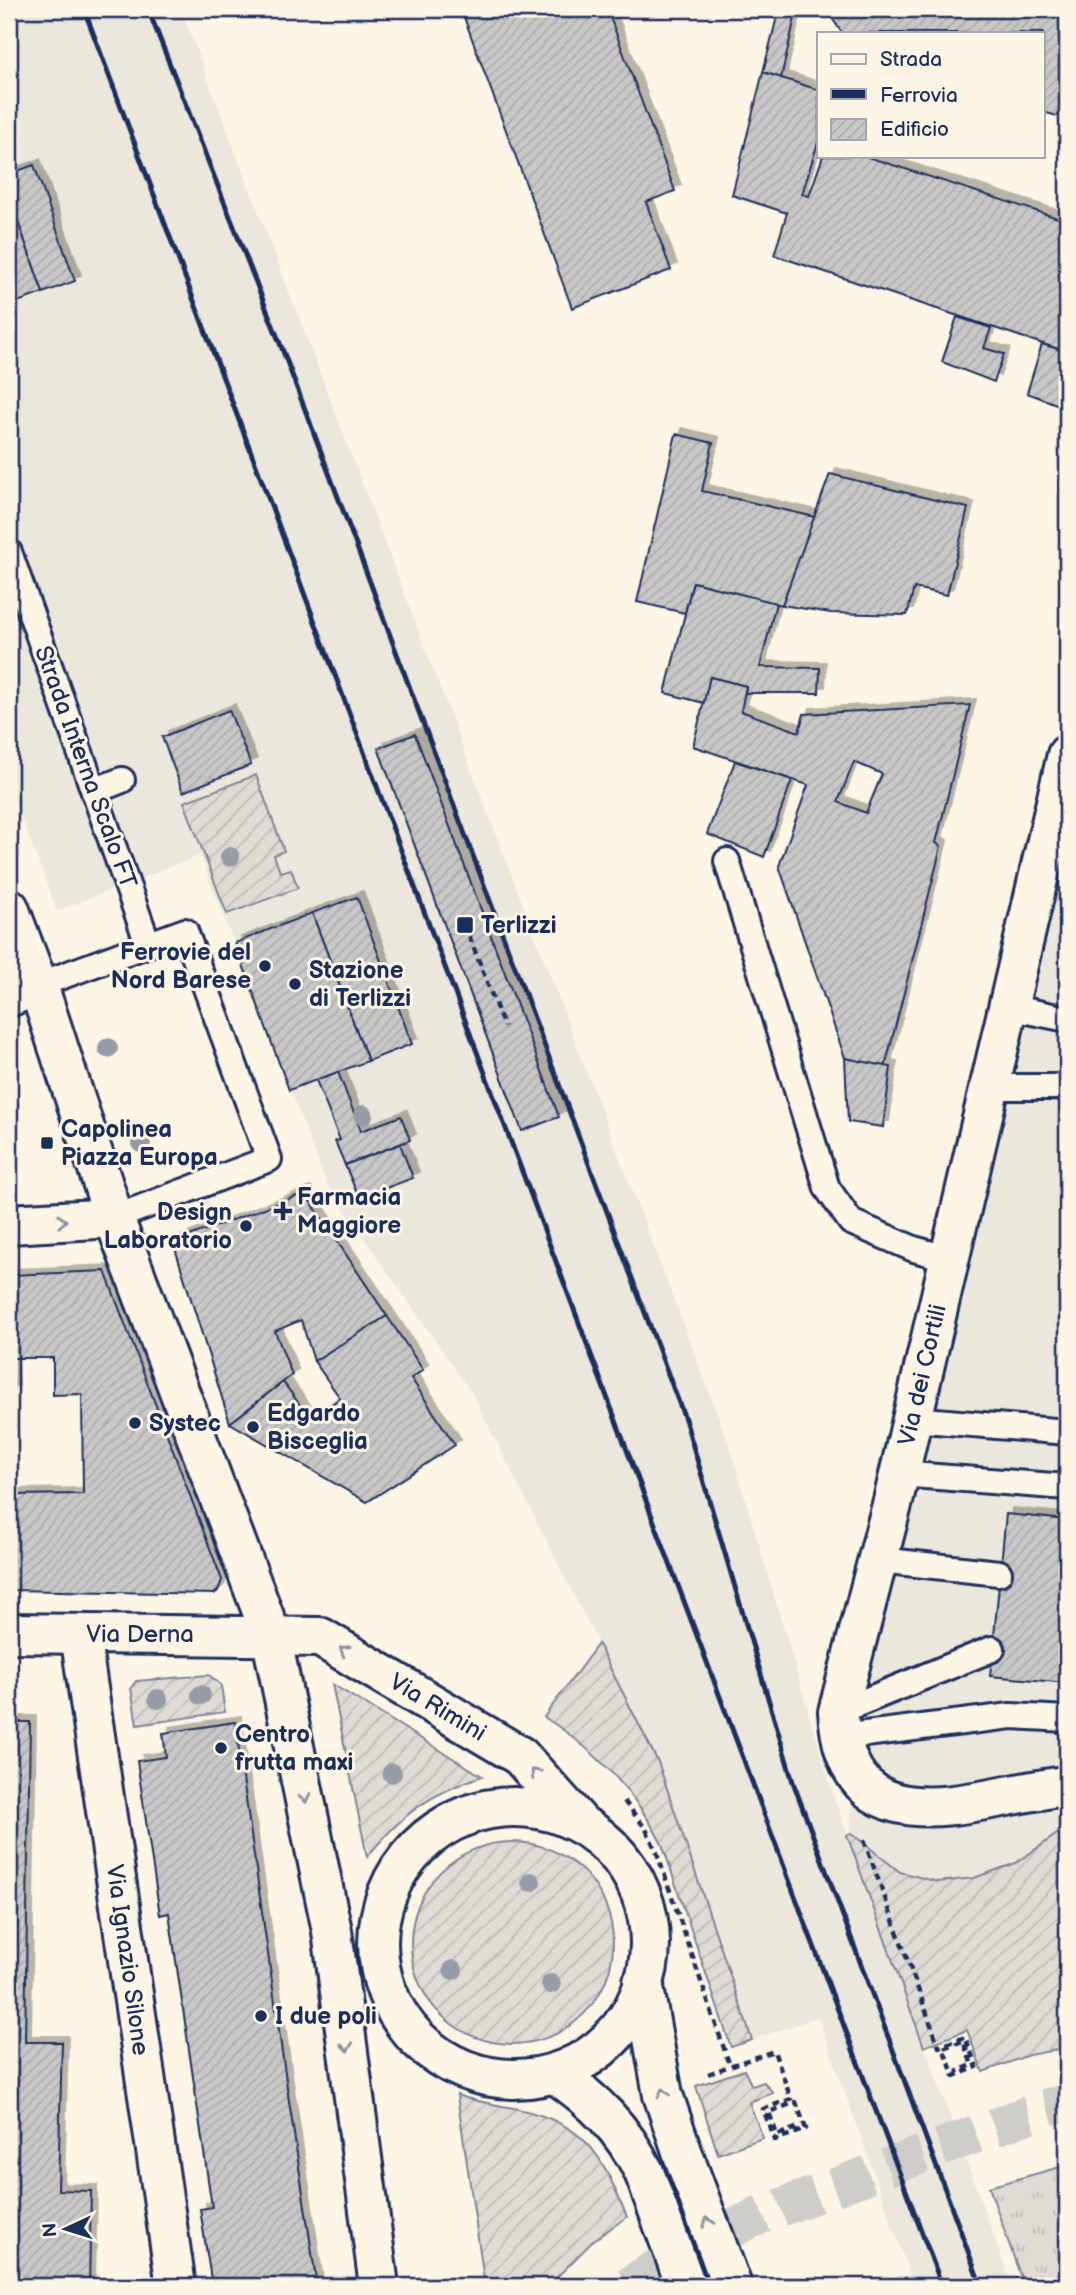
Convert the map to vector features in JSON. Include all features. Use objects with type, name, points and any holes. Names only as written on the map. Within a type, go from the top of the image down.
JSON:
[{"type":"street","name":"Via dei Cortili","points":[[843,1740],[879,1560],[1067,755]]},
{"type":"street","points":[[9,908],[23,991],[114,1218],[271,1635],[332,1931],[379,2286]]},
{"type":"street","points":[[9,1224],[114,1218]]},
{"type":"street","name":"Via Derna","points":[[9,1633],[271,1635]]},
{"type":"street","name":"Via Ignazio Silone","points":[[80,1634],[176,2286]]},
{"type":"street","name":"Via Rimini","points":[[271,1635],[320,1637],[520,1756],[580,1824]]},
{"type":"street","points":[[843,1740],[880,1797],[911,1807],[943,1807],[1029,1790],[1067,1786]]},
{"type":"street","points":[[496,1808],[538,1809],[580,1824],[616,1852],[640,1892],[650,1937],[643,1982],[635,2004],[614,2034],[587,2057],[554,2073],[532,2078],[490,2077],[449,2062],[415,2036],[401,2019],[383,1980],[378,1938],[381,1917],[395,1877],[421,1843],[456,1819],[496,1808]]},
{"type":"street","points":[[332,1931],[383,1980]]},
{"type":"street","points":[[643,1982],[663,2095],[732,2286]]},
{"type":"street","points":[[554,2073],[583,2092],[618,2127],[644,2172],[686,2286]]},
{"type":"lane","name":"Strada Interna Scalo FT","points":[[9,552],[148,944]]},
{"type":"lane","points":[[94,791],[122,780]]},
{"type":"lane","points":[[727,861],[827,1188],[851,1222],[914,1249],[950,1259]]},
{"type":"lane","points":[[23,991],[185,931],[269,1159],[114,1218]]},
{"type":"lane","points":[[1008,1007],[1067,1019]]},
{"type":"lane","points":[[990,1087],[1067,1087]]},
{"type":"lane","points":[[912,1419],[1067,1432]]},
{"type":"lane","points":[[899,1474],[1067,1487]]},
{"type":"lane","points":[[879,1560],[999,1573]]},
{"type":"lane","points":[[843,1740],[992,1649]]},
{"type":"lane","points":[[843,1740],[1011,1716],[1067,1719]]},
{"type":"path","points":[[465,925],[504,1027]]},
{"type":"path","points":[[843,1740],[865,1845],[939,2047],[965,2037],[977,2067],[955,2074]]},
{"type":"path","points":[[963,2041],[972,2065],[955,2074],[943,2048],[963,2041]]},
{"type":"path","points":[[705,2075],[730,2066]]},
{"type":"path","points":[[791,2099],[763,2109],[775,2140],[806,2130],[796,2102],[769,2112],[777,2135],[799,2127]]},
{"type":"shaded area","points":[[9,9],[181,9],[730,1447],[833,1795],[1012,2286],[914,2286],[818,2017],[752,2040],[658,1762],[472,1393],[327,1185],[200,855],[57,911],[9,785]]},
{"type":"shaded area","points":[[1067,755],[1067,1827],[1016,1863],[974,1878],[938,1882],[900,1872],[851,1833],[851,1771],[879,1560]]},
{"type":"green space","points":[[256,775],[284,851],[274,855],[280,872],[291,869],[298,888],[227,914],[184,802]]},
{"type":"green space","points":[[598,1644],[658,1762],[752,2040],[731,2047],[662,1844],[639,1806],[596,1757],[544,1717]]},
{"type":"green space","points":[[209,1675],[221,1685],[225,1712],[137,1725],[131,1688],[136,1681]]},
{"type":"green space","points":[[332,1684],[482,1776],[446,1790],[418,1807],[393,1828],[367,1857]]},
{"type":"green space","points":[[1067,1827],[1067,2048],[1029,2055],[983,2072],[967,2030],[924,2047],[847,1835],[851,1833],[900,1872],[938,1882],[974,1878],[1016,1863]]},
{"type":"green space","points":[[512,1842],[551,1850],[568,1859],[583,1872],[596,1887],[605,1904],[613,1943],[605,1982],[596,1999],[583,2014],[568,2027],[551,2036],[512,2044],[473,2036],[456,2027],[441,2014],[428,1999],[419,1982],[411,1943],[419,1904],[428,1887],[441,1872],[456,1859],[473,1850]]},
{"type":"green space","points":[[744,2070],[752,2086],[764,2082],[773,2093],[749,2102],[763,2138],[718,2154],[696,2086]]},
{"type":"green space","points":[[457,2095],[530,2112],[568,2128],[593,2150],[611,2180],[627,2217],[594,2240],[548,2286],[485,2286]]},
{"type":"green space","points":[[1067,2165],[1067,2286],[1024,2286],[989,2187]]},
{"type":"building","points":[[461,9],[607,9],[675,191],[646,202],[671,270],[572,308]]},
{"type":"building","points":[[779,9],[797,9],[781,78],[763,72]]},
{"type":"building","points":[[826,9],[1059,9],[1067,22],[1067,110],[1057,116],[1044,112],[1044,32],[841,32]]},
{"type":"building","points":[[763,72],[817,89],[817,145],[802,194],[809,196],[822,158],[871,158],[1067,221],[1067,352],[774,255],[787,213],[732,195]]},
{"type":"building","points":[[34,165],[75,281],[43,293],[9,196],[9,174]]},
{"type":"building","points":[[9,196],[43,293],[9,305]]},
{"type":"building","points":[[957,317],[991,328],[984,348],[1004,354],[994,382],[942,362]]},
{"type":"building","points":[[1042,344],[1067,352],[1067,408],[1027,393]]},
{"type":"building","points":[[676,434],[713,443],[702,491],[815,517],[782,605],[693,582],[685,613],[637,602]]},
{"type":"building","points":[[830,474],[968,508],[947,595],[914,588],[907,615],[831,613],[782,605]]},
{"type":"building","points":[[693,582],[776,603],[760,667],[820,668],[819,693],[745,693],[746,686],[710,677],[704,703],[665,693]]},
{"type":"building","points":[[710,677],[746,686],[741,711],[799,732],[804,714],[970,705],[936,843],[941,846],[885,1067],[845,1058],[779,866],[808,785],[693,746]],"holes":[[[854,762],[882,774],[866,813],[838,802]]]},
{"type":"building","points":[[229,710],[251,765],[183,792],[162,737]]},
{"type":"building","points":[[415,734],[559,1117],[522,1131],[378,748]]},
{"type":"building","points":[[735,761],[792,780],[764,857],[707,834]]},
{"type":"building","points":[[357,897],[412,1044],[368,1061],[312,913]]},
{"type":"building","name":"Stazione di Terlizzi","points":[[312,913],[368,1061],[289,1090],[235,943]]},
{"type":"building","points":[[845,1058],[891,1067],[883,1127],[848,1122]]},
{"type":"building","points":[[338,1072],[361,1131],[401,1116],[410,1140],[345,1165],[335,1141],[340,1140],[316,1080]]},
{"type":"building","points":[[400,1144],[413,1178],[359,1198],[345,1165]]},
{"type":"building","points":[[305,1193],[387,1316],[314,1361],[301,1320],[275,1331],[292,1375],[230,1423],[173,1242]]},
{"type":"building","points":[[105,1271],[222,1580],[214,1594],[9,1590],[9,1495],[83,1494],[82,1394],[53,1395],[53,1358],[11,1358],[13,1392],[9,1392],[9,1275]]},
{"type":"building","points":[[387,1316],[423,1370],[411,1378],[455,1445],[367,1502],[230,1423],[283,1382],[311,1420],[340,1398],[314,1361]]},
{"type":"building","points":[[1006,1514],[1067,1520],[1067,1683],[990,1676]]},
{"type":"building","points":[[9,1722],[30,1722],[25,2042],[62,2042],[58,2190],[91,2191],[89,2286],[9,2286]]},
{"type":"building","points":[[235,1722],[317,2286],[212,2286],[200,2209],[212,2207],[169,1913],[160,1915],[137,1761],[166,1757],[163,1733]]},
{"type":"tunnel","points":[[629,2286],[679,2253],[763,2214],[1051,2106],[1067,2104]]},
{"type":"railway","points":[[84,9],[942,2286]]},
{"type":"railway","points":[[148,9],[283,351],[685,1419],[793,1782],[981,2286]]},
{"type":"place","name":"Terlizzi","points":[[465,925]]},
{"type":"place","name":"Ferrovie del Nord Barese","points":[[265,966]]},
{"type":"place","name":"Stazione di Terlizzi","points":[[295,984]]},
{"type":"place","name":"Capolinea Piazza Europa","points":[[47,1143]]},
{"type":"place","name":"Farmacia Maggiore","points":[[283,1211]]},
{"type":"place","name":"Design Laboratorio","points":[[246,1226]]},
{"type":"place","name":"Systec","points":[[135,1423]]},
{"type":"place","name":"Edgardo Bisceglia","points":[[253,1427]]},
{"type":"place","name":"Centro frutta maxi","points":[[221,1748]]},
{"type":"place","name":"I due poli","points":[[261,2016]]}]
